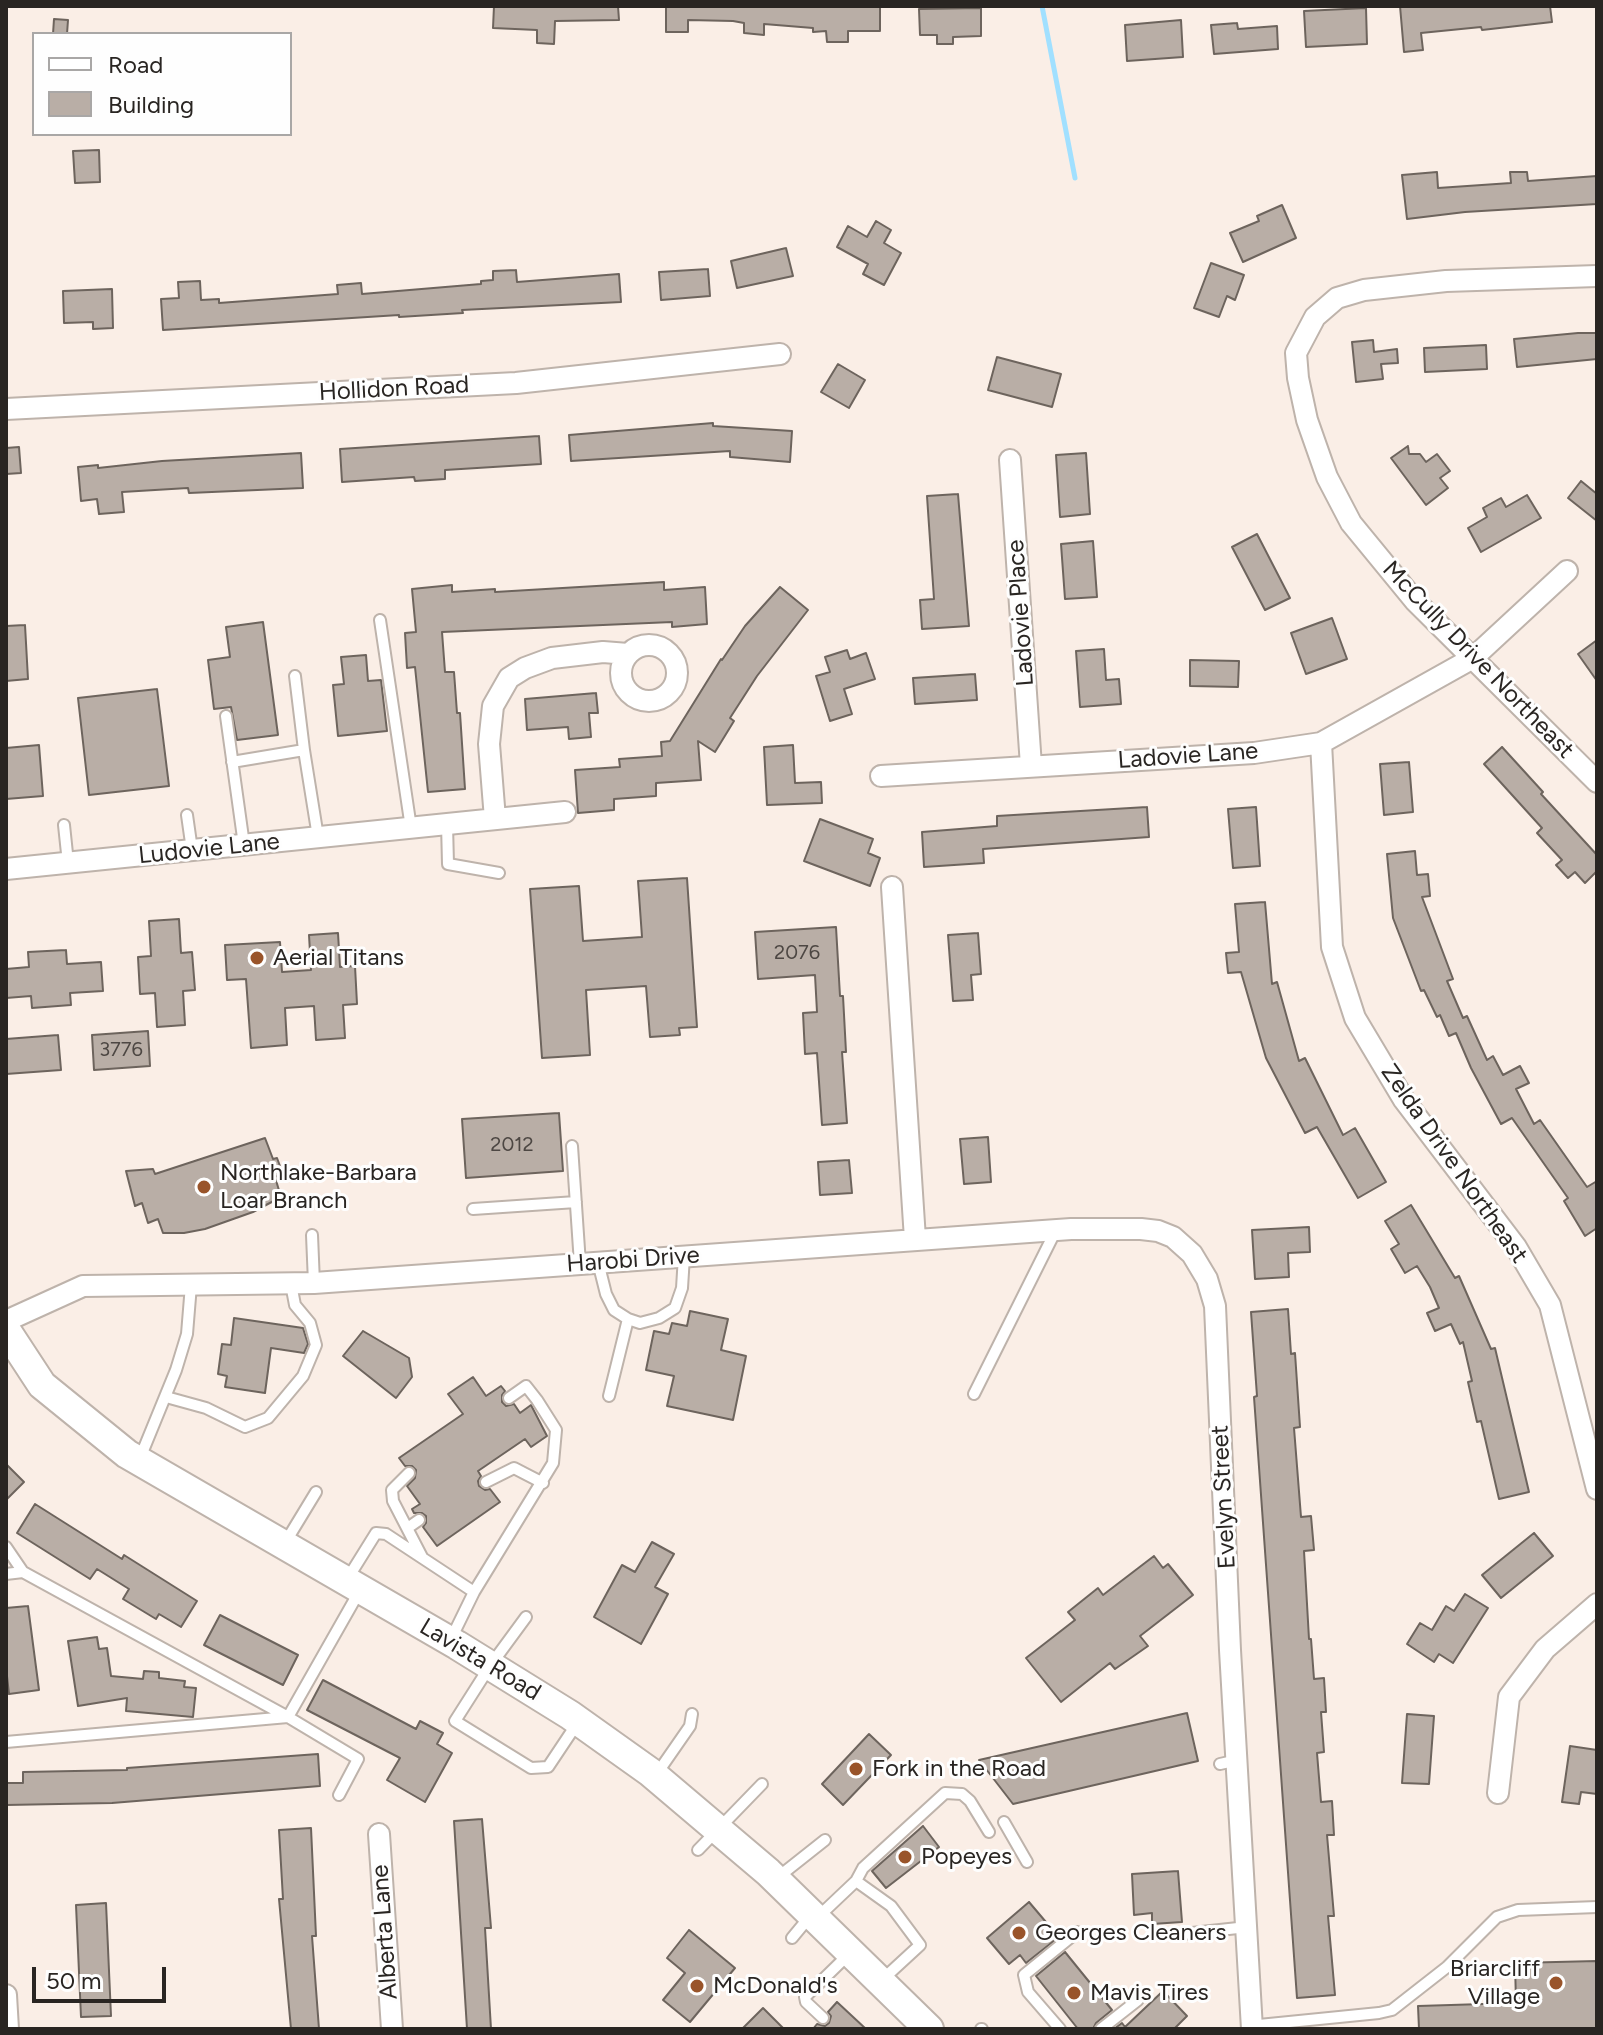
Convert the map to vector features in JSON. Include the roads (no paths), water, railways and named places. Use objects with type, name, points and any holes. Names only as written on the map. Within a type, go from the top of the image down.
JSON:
[{"type":"main road","name":"Lavista Road","points":[[6,1330],[42,1385],[138,1461],[450,1641],[579,1721],[655,1776],[776,1879],[880,1981],[918,2025]]},
{"type":"street","name":"McCully Drive Northeast","points":[[1597,276],[1446,281],[1364,290],[1337,298],[1315,317],[1296,353],[1307,420],[1327,477],[1351,523],[1415,601],[1597,782]]},
{"type":"street","name":"Hollidon Road","points":[[6,409],[516,383],[780,354]]},
{"type":"street","name":"Ladovie Place","points":[[1010,460],[1031,766]]},
{"type":"street","name":"Ladovie Lane","points":[[881,776],[1254,753],[1321,743],[1473,658],[1567,571]]},
{"type":"street","points":[[495,819],[489,744],[493,706],[509,678],[552,658],[603,652],[628,654]]},
{"type":"street","name":"Zelda Drive Northeast","points":[[1321,743],[1332,947],[1355,1018],[1404,1100],[1516,1247],[1550,1305],[1597,1489]]},
{"type":"street","name":"Ludovie Lane","points":[[6,869],[565,812]]},
{"type":"street","points":[[892,887],[915,1239]]},
{"type":"street","name":"Evelyn Street","points":[[915,1239],[1056,1230],[1158,1231],[1173,1237],[1192,1254],[1207,1279],[1215,1306],[1229,1762],[1247,1927],[1250,2027]]},
{"type":"street","name":"Harobi Drive","points":[[6,1321],[83,1286],[314,1283],[915,1239]]},
{"type":"street","points":[[1498,1793],[1509,1697],[1545,1649],[1597,1604]]},
{"type":"street","name":"Alberta Lane","points":[[379,1834],[392,2029]]},
{"type":"street","points":[[6,1995],[8,2029]]},
{"type":"lane","points":[[380,620],[411,828]]},
{"type":"lane","points":[[295,676],[318,837]]},
{"type":"lane","points":[[226,716],[244,845]]},
{"type":"lane","points":[[232,762],[304,750]]},
{"type":"lane","points":[[187,815],[192,850]]},
{"type":"lane","points":[[447,824],[448,864],[499,873]]},
{"type":"lane","points":[[64,825],[68,863]]},
{"type":"lane","points":[[572,1146],[576,1202],[589,1263],[614,1310],[640,1323],[659,1318],[675,1308],[682,1288],[684,1256]]},
{"type":"lane","points":[[473,1209],[576,1202]]},
{"type":"lane","points":[[974,1394],[1056,1230]]},
{"type":"lane","points":[[312,1235],[314,1283]]},
{"type":"lane","points":[[166,1397],[206,1408],[245,1427],[268,1418],[303,1376],[316,1345],[310,1323],[295,1305],[291,1284]]},
{"type":"lane","points":[[138,1461],[166,1397],[187,1334],[191,1285]]},
{"type":"lane","points":[[609,1396],[628,1319]]},
{"type":"lane","points":[[450,1641],[474,1592],[553,1463],[556,1430],[526,1386],[509,1398]]},
{"type":"lane","points":[[486,1482],[514,1468],[543,1483]]},
{"type":"lane","points":[[409,1473],[392,1490],[393,1501],[422,1557]]},
{"type":"lane","points":[[284,1545],[316,1492]]},
{"type":"lane","points":[[409,1527],[419,1520]]},
{"type":"lane","points":[[288,1717],[376,1533],[386,1534],[474,1592]]},
{"type":"lane","points":[[6,1547],[23,1572],[288,1717],[358,1759],[339,1795]]},
{"type":"lane","points":[[6,1574],[23,1572]]},
{"type":"lane","points":[[526,1617],[455,1721],[531,1768],[548,1767],[579,1721]]},
{"type":"lane","points":[[655,1776],[690,1726],[692,1714]]},
{"type":"lane","points":[[6,1742],[288,1717]]},
{"type":"lane","points":[[698,1850],[762,1784]]},
{"type":"lane","points":[[792,1938],[856,1881],[863,1868],[945,1793],[962,1794],[970,1801],[989,1832]]},
{"type":"lane","points":[[1004,1822],[1027,1862]]},
{"type":"lane","points":[[776,1879],[825,1840]]},
{"type":"lane","points":[[856,1881],[891,1906],[920,1945],[880,1981]]},
{"type":"lane","points":[[1250,2027],[1392,2010],[1447,1967],[1497,1917],[1518,1910],[1597,1907]]},
{"type":"lane","points":[[1174,1935],[1247,1927]]},
{"type":"lane","points":[[1060,2029],[1028,1992],[1024,1975],[1077,1932]]},
{"type":"lane","points":[[823,2018],[806,2002],[805,1997],[851,1953]]},
{"type":"lane","points":[[1101,2029],[1138,2000]]},
{"type":"waterway","points":[[1042,6],[1075,178]]},
{"type":"place","name":"Aerial Titans","points":[[257,958]]},
{"type":"place","name":"Northlake-Barbara Loar Branch","points":[[204,1187]]},
{"type":"place","name":"Fork in the Road","points":[[856,1769]]},
{"type":"place","name":"Popeyes","points":[[905,1857]]},
{"type":"place","name":"Georges Cleaners","points":[[1019,1933]]},
{"type":"place","name":"Briarcliff Village","points":[[1556,1983]]},
{"type":"place","name":"McDonald's","points":[[697,1986]]},
{"type":"place","name":"Mavis Tires","points":[[1074,1993]]}]
